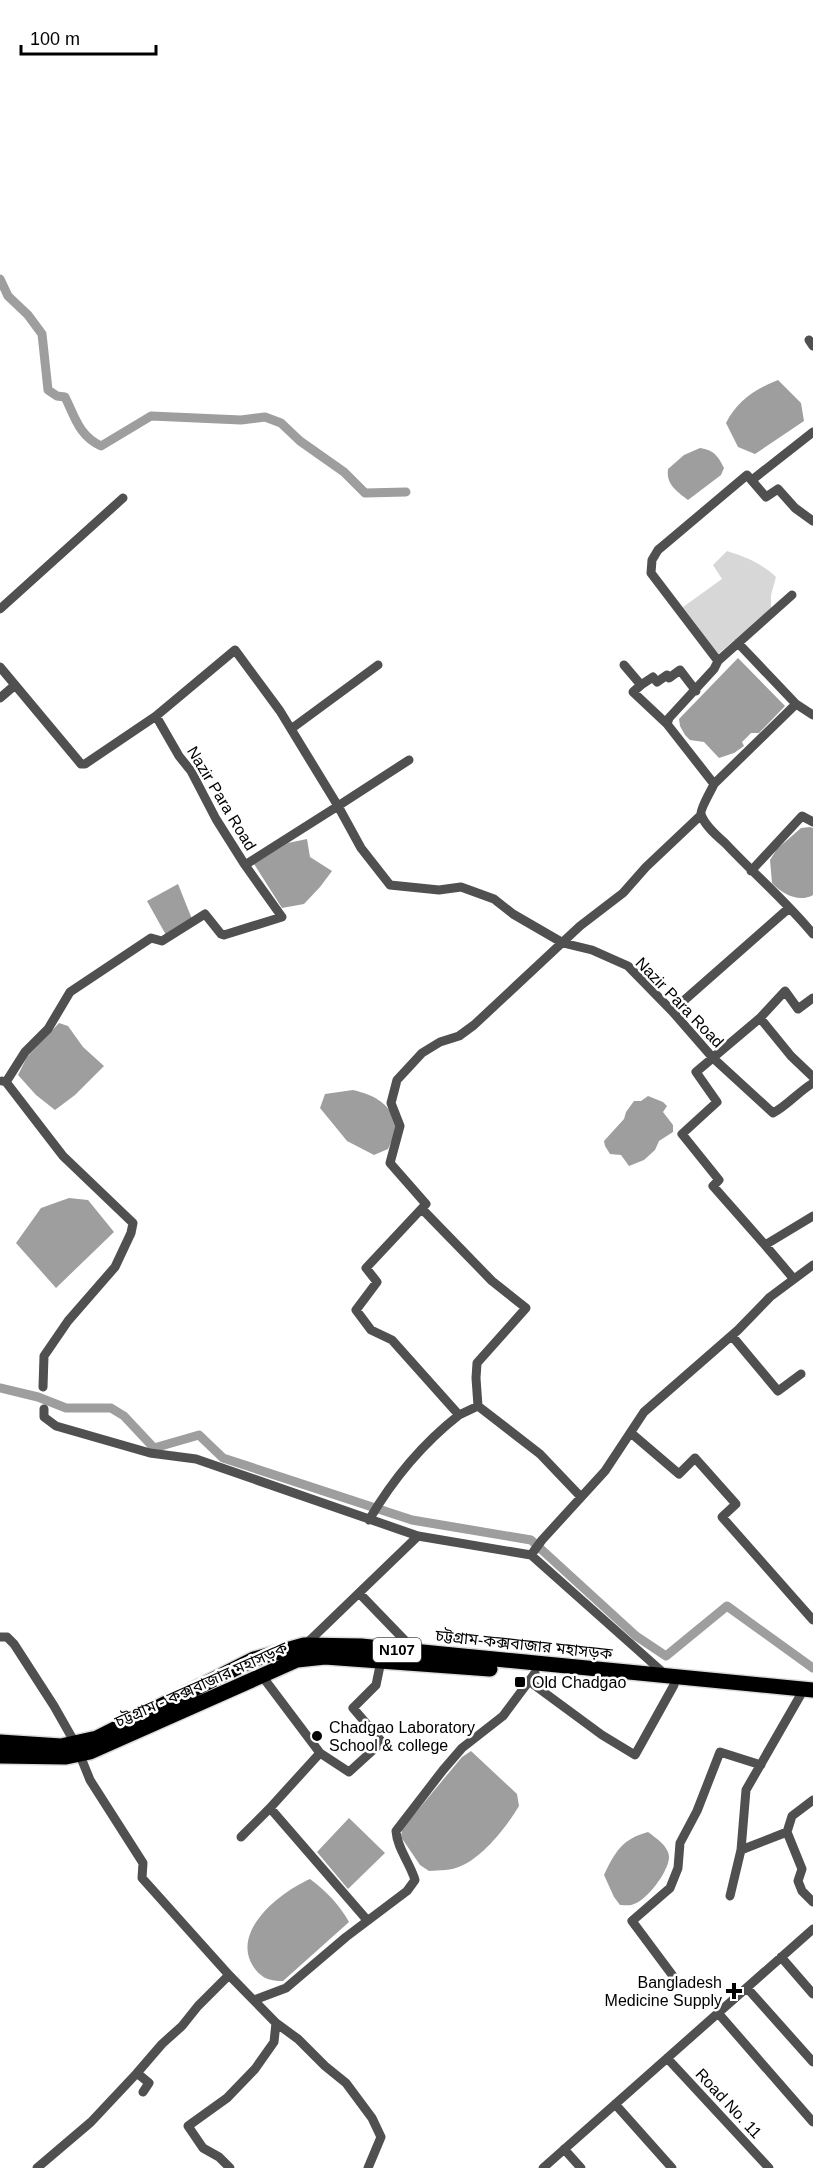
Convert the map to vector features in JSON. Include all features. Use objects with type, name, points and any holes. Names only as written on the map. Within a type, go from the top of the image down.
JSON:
[{"type":"highway","name":"চট্টগ্রাম-কক্সবাজার মহাসড়ক","points":[[0,1742],[78,1749],[254,1659],[304,1646],[361,1646],[809,1695]]},
{"type":"highway","name":"চট্টগ্রাম - কক্সবাজার মহাসড়ক","points":[[0,1756],[66,1757],[78,1749],[90,1752],[297,1660],[326,1657],[381,1661],[532,1678],[671,1681]]},
{"type":"street","points":[[752,480],[813,432]]},
{"type":"street","points":[[718,661],[651,573],[652,560],[658,550],[747,475],[766,497],[777,489],[795,508],[813,521]]},
{"type":"street","points":[[0,609],[123,498]]},
{"type":"street","points":[[668,724],[669,718],[696,691],[718,661],[792,595]]},
{"type":"street","points":[[738,643],[795,704],[813,715]]},
{"type":"street","points":[[0,667],[81,764],[85,764],[156,716],[235,650],[280,711],[338,807],[409,760]]},
{"type":"street","points":[[291,729],[378,665]]},
{"type":"street","points":[[624,665],[641,685]]},
{"type":"street","points":[[696,691],[680,670],[669,678],[667,675],[657,682],[653,677],[633,692],[668,724],[714,784]]},
{"type":"street","points":[[0,698],[14,686]]},
{"type":"street","points":[[459,1414],[392,1340],[371,1330],[356,1310],[377,1282],[366,1268],[426,1204],[390,1163],[400,1126],[392,1103],[397,1080],[422,1053],[440,1042],[459,1036],[474,1025],[580,926],[623,893],[646,867],[701,814],[714,784],[795,704]]},
{"type":"street","name":"Nazir Para Road","points":[[156,716],[179,756],[191,771],[216,819],[245,865],[338,807],[362,848],[390,885],[439,890],[460,887],[494,899],[513,914],[563,943],[592,950],[628,966],[713,1058],[773,1113],[799,1091],[813,1083]]},
{"type":"street","points":[[701,814],[711,829],[813,934]]},
{"type":"street","points":[[751,871],[802,816],[813,822]]},
{"type":"street","points":[[42,1387],[44,1356],[68,1321],[115,1267],[131,1233],[132,1223],[63,1156],[3,1081],[25,1052],[48,1029],[70,992],[151,938],[162,941],[205,914],[224,935],[282,917],[245,865]]},
{"type":"street","points":[[672,1011],[789,908]]},
{"type":"street","points":[[793,1278],[713,1186],[719,1180],[682,1134],[717,1102],[696,1072],[760,1018],[785,991],[798,1009],[813,998]]},
{"type":"street","points":[[760,1018],[791,1056],[813,1077]]},
{"type":"street","points":[[422,1209],[492,1281],[526,1308],[477,1363],[478,1406],[540,1454],[581,1497]]},
{"type":"street","points":[[765,1245],[813,1216]]},
{"type":"street","points":[[531,1555],[605,1471],[644,1412],[732,1336],[770,1297],[813,1265]]},
{"type":"street","points":[[732,1336],[778,1391],[801,1374]]},
{"type":"street","points":[[369,1520],[392,1483],[434,1435],[459,1414],[478,1406]]},
{"type":"street","points":[[44,1409],[44,1417],[56,1426],[150,1453],[196,1459],[418,1536],[531,1555],[671,1681],[635,1755],[602,1735],[532,1678],[503,1716],[462,1749],[404,1818],[396,1831],[396,1840],[412,1868],[415,1880],[406,1891],[367,1920],[286,1988],[254,2000]]},
{"type":"street","points":[[631,1433],[679,1474],[695,1458],[736,1504],[722,1517],[813,1620]]},
{"type":"street","points":[[304,1646],[418,1536]]},
{"type":"street","points":[[359,1593],[416,1652]]},
{"type":"street","points":[[0,1637],[7,1637],[24,1657],[78,1749],[90,1780],[143,1863],[141,1878],[276,2023],[298,2039],[346,2083],[372,2118],[381,2137],[368,2168]]},
{"type":"street","points":[[262,1676],[320,1753],[349,1772],[382,1742],[352,1708],[376,1685],[381,1661]]},
{"type":"street","points":[[729,1896],[741,1850],[746,1790],[809,1695]]},
{"type":"street","points":[[673,1976],[632,1921],[670,1888],[678,1868],[680,1843],[697,1811],[720,1752],[761,1765]]},
{"type":"street","points":[[241,1837],[320,1753]]},
{"type":"street","points":[[813,1800],[792,1816],[787,1832],[802,1869],[798,1881],[802,1891],[813,1902]]},
{"type":"street","points":[[270,1808],[367,1920]]},
{"type":"street","points":[[741,1850],[787,1832]]},
{"type":"street","points":[[543,2168],[813,1929]]},
{"type":"street","points":[[781,1957],[813,1994]]},
{"type":"street","points":[[37,2168],[91,2122],[229,1975]]},
{"type":"street","points":[[747,1988],[813,2062]]},
{"type":"street","points":[[718,2013],[813,2122]]},
{"type":"street","points":[[230,2168],[219,2157],[203,2148],[188,2126],[227,2098],[255,2069],[274,2042],[276,2023]]},
{"type":"street","name":"Road No. 11","points":[[667,2058],[769,2168]]},
{"type":"street","points":[[137,2073],[149,2083],[143,2092]]},
{"type":"street","points":[[615,2103],[672,2168]]},
{"type":"street","points":[[564,2149],[581,2168]]},
{"type":"shaded area","points":[[778,380],[801,403],[804,421],[755,454],[738,447],[726,423],[730,415],[741,402],[762,387]]},
{"type":"shaded area","points":[[700,448],[715,454],[724,468],[721,475],[688,500],[671,483],[668,469],[684,455]]},
{"type":"shaded area","points":[[727,551],[753,561],[776,577],[771,595],[771,609],[718,654],[683,607],[722,579],[713,565]]},
{"type":"shaded area","points":[[738,658],[785,706],[759,733],[751,733],[742,742],[744,746],[734,753],[719,758],[704,742],[690,740],[680,726],[679,719]]},
{"type":"shaded area","points":[[801,828],[813,828],[813,895],[797,898],[781,891],[772,883],[770,860],[777,849]]},
{"type":"shaded area","points":[[307,839],[310,857],[332,871],[304,904],[282,908],[254,864],[288,843]]},
{"type":"shaded area","points":[[178,884],[192,919],[166,935],[147,901]]},
{"type":"shaded area","points":[[59,1023],[68,1026],[83,1047],[104,1066],[75,1095],[55,1110],[36,1095],[18,1075],[27,1057]]},
{"type":"shaded area","points":[[353,1090],[379,1100],[397,1120],[395,1134],[388,1149],[374,1155],[347,1141],[320,1108],[325,1094]]},
{"type":"shaded area","points":[[648,1096],[667,1106],[663,1112],[673,1125],[673,1132],[659,1141],[655,1150],[644,1160],[629,1166],[621,1155],[610,1154],[604,1141],[624,1119],[634,1101],[641,1101]]},
{"type":"shaded area","points":[[69,1198],[88,1200],[114,1232],[56,1288],[16,1243],[41,1208]]},
{"type":"shaded area","points":[[471,1751],[517,1794],[519,1806],[508,1823],[478,1856],[457,1868],[429,1871],[420,1865],[401,1837],[402,1829],[462,1757]]},
{"type":"shaded area","points":[[349,1818],[385,1853],[348,1889],[317,1852]]},
{"type":"shaded area","points":[[648,1832],[661,1842],[668,1852],[666,1869],[657,1884],[645,1897],[633,1905],[620,1905],[604,1875],[620,1848],[632,1838]]},
{"type":"shaded area","points":[[310,1879],[332,1898],[349,1922],[283,1981],[267,1979],[255,1969],[248,1955],[248,1942],[253,1928],[272,1904],[285,1893]]},
{"type":"waterway","points":[[0,279],[8,296],[28,315],[42,334],[48,390],[57,396],[65,397],[83,431],[101,446],[151,416],[241,420],[265,417],[281,423],[300,441],[344,472],[365,493],[406,492]]},
{"type":"waterway","points":[[0,1388],[38,1397],[66,1408],[111,1408],[124,1416],[154,1448],[199,1435],[223,1458],[412,1520],[531,1540],[636,1636],[666,1656],[727,1606],[813,1668]]},
{"type":"place","name":"Old Chadgao","points":[[520,1682]]},
{"type":"place","name":"Chadgao Laboratory School & college","points":[[317,1736]]},
{"type":"place","name":"Bangladesh Medicine Supply","points":[[734,1991]]}]
